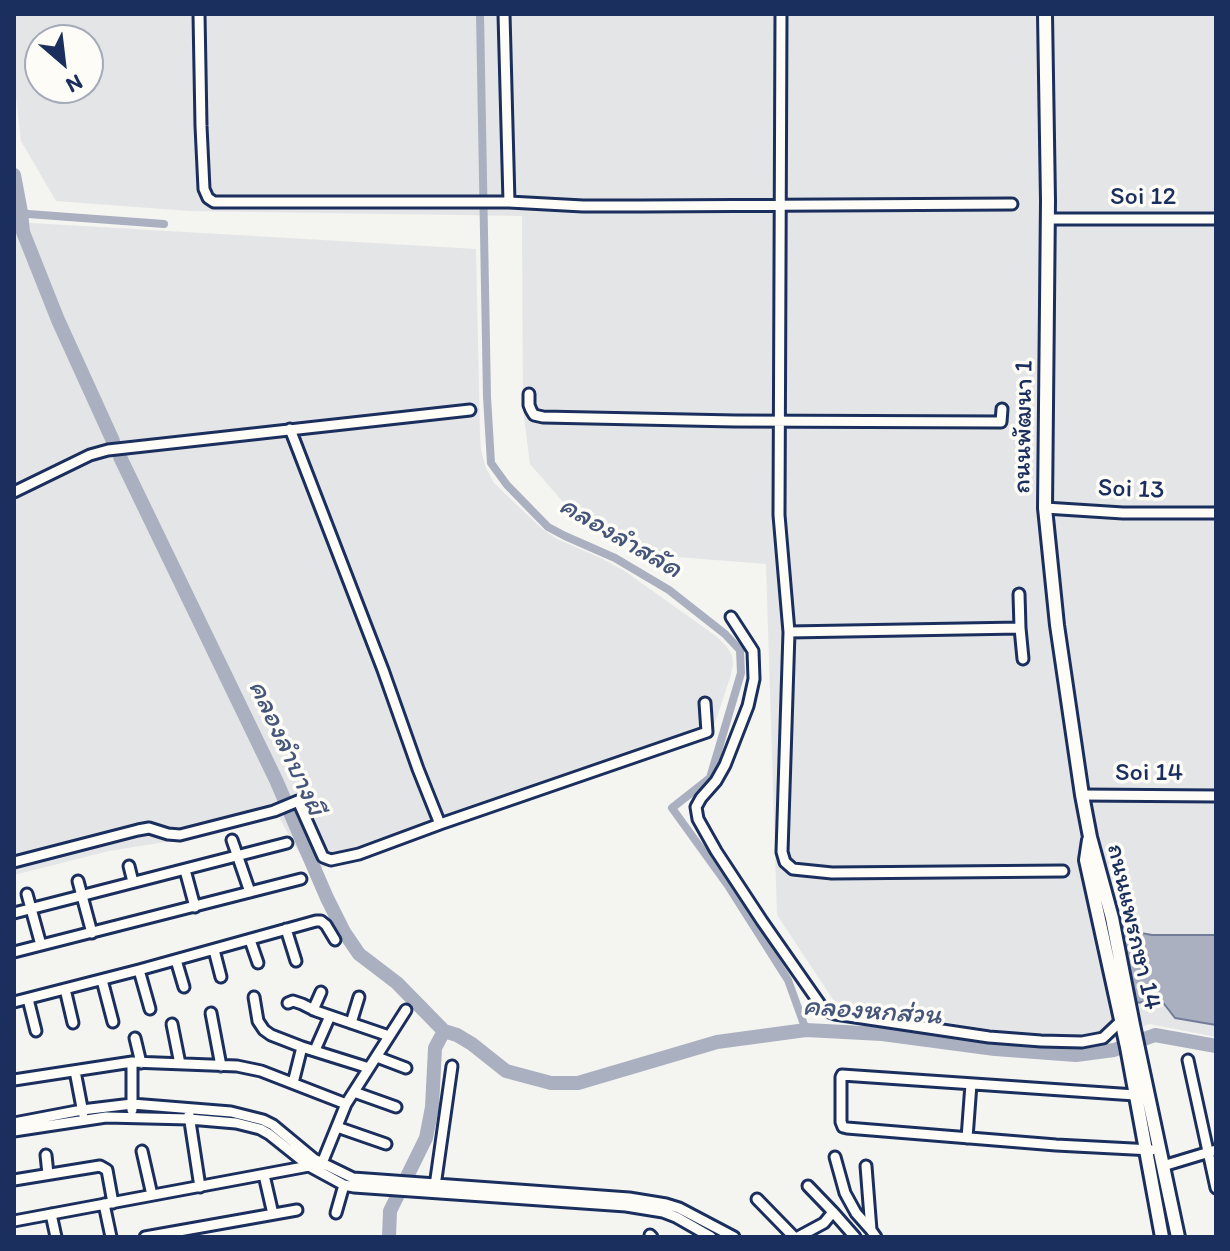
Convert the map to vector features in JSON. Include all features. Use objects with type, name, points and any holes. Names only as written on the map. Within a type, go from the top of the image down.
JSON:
[{"type":"main road","name":"ถนนพัฒนา 1","points":[[1045,14],[1045,508],[1057,625],[1090,837]]},
{"type":"main road","name":"ถนนแพรกษา 14","points":[[1090,837],[1112,918],[1125,1025],[1160,1149],[1178,1237]]},
{"type":"main road","name":"ถนนแพรกษา 14","points":[[1136,1062],[1135,1095],[1162,1237]]},
{"type":"street","points":[[199,14],[204,189],[214,202],[509,202],[583,206],[1012,204]]},
{"type":"street","points":[[504,14],[509,202]]},
{"type":"street","points":[[781,14],[779,515],[789,632],[782,852],[785,862],[793,869],[835,873],[1063,871]]},
{"type":"street","name":"Soi 12","points":[[1047,219],[1216,219]]},
{"type":"street","points":[[529,394],[534,415],[543,417],[1001,426],[1002,409]]},
{"type":"street","points":[[14,492],[90,455],[108,450],[470,410]]},
{"type":"street","points":[[290,429],[440,824]]},
{"type":"street","name":"Soi 13","points":[[1045,508],[1123,513],[1216,513]]},
{"type":"street","points":[[1019,594],[1023,659]]},
{"type":"street","points":[[731,617],[753,651],[754,679],[748,706],[725,765],[696,807],[698,819],[762,921],[824,1010],[989,1037],[1041,1041],[1082,1042],[1103,1038],[1125,1025]]},
{"type":"street","points":[[789,632],[1020,628]]},
{"type":"street","points":[[14,862],[149,828],[180,835],[274,811],[298,801],[323,857],[331,860],[359,854],[707,732],[705,703]]},
{"type":"street","name":"Soi 14","points":[[1082,795],[1216,796]]},
{"type":"street","points":[[232,840],[250,892]]},
{"type":"street","points":[[14,913],[287,843]]},
{"type":"street","points":[[129,866],[133,882]]},
{"type":"street","points":[[185,870],[195,907]]},
{"type":"street","points":[[14,952],[301,879]]},
{"type":"street","points":[[78,881],[92,933]]},
{"type":"street","points":[[27,894],[41,945]]},
{"type":"street","points":[[14,1002],[321,921],[335,940]]},
{"type":"street","points":[[286,929],[296,961]]},
{"type":"street","points":[[250,940],[258,963]]},
{"type":"street","points":[[214,950],[221,977]]},
{"type":"street","points":[[176,960],[184,987]]},
{"type":"street","points":[[139,970],[150,1009]]},
{"type":"street","points":[[102,980],[113,1022]]},
{"type":"street","points":[[65,989],[73,1023]]},
{"type":"street","points":[[313,1010],[321,992]]},
{"type":"street","points":[[254,997],[258,1021],[271,1035],[369,1068]]},
{"type":"street","points":[[351,1023],[359,997]]},
{"type":"street","points":[[28,999],[36,1031]]},
{"type":"street","points":[[288,1003],[293,1001],[389,1036]]},
{"type":"street","points":[[316,1167],[346,1104],[406,1010]]},
{"type":"street","points":[[211,1013],[221,1066]]},
{"type":"street","points":[[315,1050],[330,1016]]},
{"type":"street","points":[[172,1024],[180,1064]]},
{"type":"street","points":[[132,1117],[135,1038]]},
{"type":"street","points":[[293,1083],[302,1047]]},
{"type":"street","points":[[377,1057],[406,1068]]},
{"type":"street","points":[[1188,1060],[1212,1151],[1216,1188]]},
{"type":"street","points":[[14,1080],[136,1062],[221,1066],[248,1068],[346,1104]]},
{"type":"street","points":[[435,1188],[452,1066]]},
{"type":"street","points":[[75,1071],[83,1115]]},
{"type":"street","points":[[1135,1095],[841,1077],[843,1127],[1160,1149]]},
{"type":"street","points":[[967,1138],[971,1084]]},
{"type":"street","points":[[354,1092],[396,1107]]},
{"type":"street","points":[[14,1131],[132,1104],[260,1129],[344,1185],[666,1204],[734,1237]]},
{"type":"street","points":[[14,1123],[83,1115],[132,1117],[189,1114]]},
{"type":"street","points":[[189,1114],[200,1187]]},
{"type":"street","points":[[337,1127],[386,1144]]},
{"type":"street","points":[[142,1151],[152,1195]]},
{"type":"street","points":[[1163,1166],[1212,1151]]},
{"type":"street","points":[[46,1155],[48,1174]]},
{"type":"street","points":[[835,1157],[845,1193],[856,1213],[874,1233]]},
{"type":"street","points":[[866,1166],[874,1233]]},
{"type":"street","points":[[14,1180],[104,1167],[107,1170],[111,1237]]},
{"type":"street","points":[[14,1221],[316,1167],[384,1185]]},
{"type":"street","points":[[264,1175],[273,1214]]},
{"type":"street","points":[[336,1213],[344,1185]]},
{"type":"street","points":[[808,1186],[855,1237]]},
{"type":"street","points":[[757,1199],[796,1237],[824,1223],[833,1212]]},
{"type":"street","points":[[628,1202],[676,1217],[711,1237]]},
{"type":"street","points":[[145,1237],[297,1210]]},
{"type":"street","points":[[51,1214],[56,1237]]},
{"type":"shaded area","points":[[14,14],[1216,14],[1216,1037],[1150,1024],[1100,1038],[1062,1039],[836,1004],[777,915],[766,564],[665,556],[571,511],[530,464],[523,409],[522,216],[189,211],[56,201],[21,141],[14,80]]},
{"type":"shaded area","points":[[14,222],[476,249],[480,435],[486,468],[494,483],[541,528],[557,539],[626,572],[726,646],[733,664],[710,737],[310,872],[277,814],[14,875]]},
{"type":"water","points":[[1117,910],[1124,930],[1152,935],[1216,935],[1216,1025],[1175,1018],[1161,1000],[1135,1003]]},
{"type":"waterway","name":"คลองลำสลัด","points":[[480,14],[491,463],[507,485],[548,527],[615,558],[669,590],[725,634],[740,650],[741,673],[710,778],[672,808],[729,887],[788,980],[806,1030]]},
{"type":"waterway","name":"คลองลำบางผี","points":[[14,175],[23,232],[58,320],[113,441]]},
{"type":"waterway","points":[[21,212],[164,224]]},
{"type":"waterway","name":"คลองหกส่วน","points":[[120,457],[276,780],[344,932],[359,954],[397,983],[444,1031],[472,1044],[506,1071],[551,1083],[578,1083],[717,1042],[806,1030],[882,1034],[995,1049],[1076,1055],[1114,1050],[1155,1035],[1216,1046]]},
{"type":"waterway","points":[[389,1237],[390,1211],[426,1138],[432,1107],[435,1048],[444,1031]]}]
